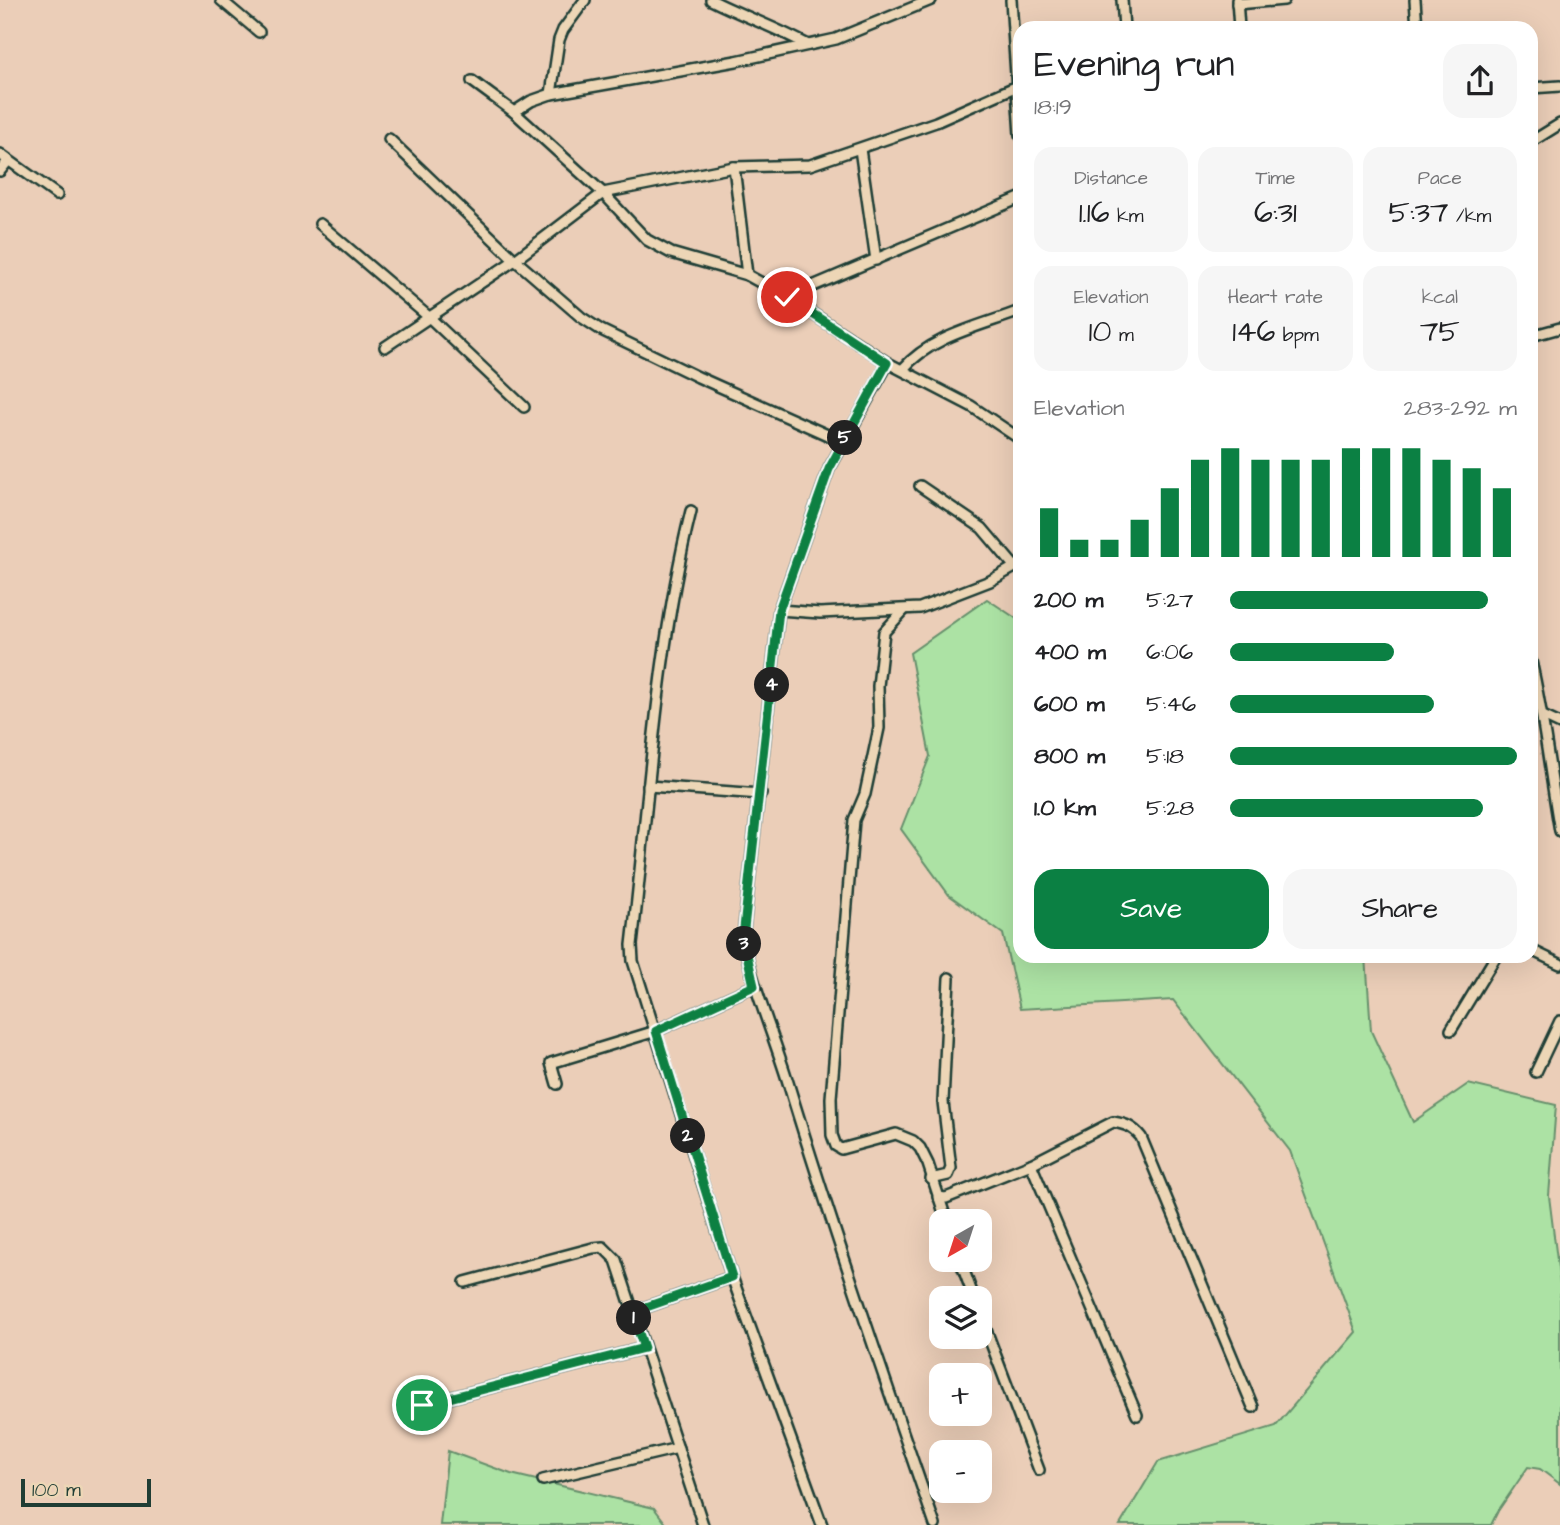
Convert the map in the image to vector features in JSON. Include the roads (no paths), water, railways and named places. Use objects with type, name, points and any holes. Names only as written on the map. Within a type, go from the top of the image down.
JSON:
[{"type":"street","points":[[220,0],[259,32]]},
{"type":"street","points":[[551,94],[559,40],[585,0]]},
{"type":"street","points":[[711,0],[808,45]]},
{"type":"street","points":[[514,112],[531,101],[551,94],[736,61],[836,39],[931,0]]},
{"type":"street","points":[[1011,0],[1013,44]]},
{"type":"street","points":[[1122,0],[1124,21]]},
{"type":"street","points":[[1238,21],[1237,2],[1284,0]]},
{"type":"street","points":[[1415,0],[1416,21]]},
{"type":"street","points":[[472,81],[514,112],[603,193],[647,240],[671,253],[747,275],[787,297],[887,363],[971,406],[1013,434]]},
{"type":"street","points":[[1538,88],[1560,86]]},
{"type":"street","points":[[385,347],[515,260],[603,193],[734,167],[810,165],[936,122],[1013,88]]},
{"type":"street","points":[[1538,138],[1560,124]]},
{"type":"street","points":[[389,139],[515,260],[581,317],[601,330],[698,377],[843,442]]},
{"type":"street","points":[[860,149],[876,260]]},
{"type":"street","points":[[0,154],[57,195]]},
{"type":"street","points":[[0,171],[8,161]]},
{"type":"street","points":[[734,167],[747,275]]},
{"type":"street","points":[[787,297],[1013,201]]},
{"type":"street","points":[[320,224],[430,318],[524,407]]},
{"type":"street","points":[[903,369],[913,357],[939,341],[1013,314]]},
{"type":"street","points":[[1538,334],[1560,328]]},
{"type":"street","points":[[887,363],[829,469],[779,610],[761,794],[748,876],[743,937],[754,986],[779,1051],[822,1191],[935,1525]]},
{"type":"street","points":[[920,486],[982,528],[1013,560]]},
{"type":"street","points":[[691,511],[676,572],[648,786],[632,945],[637,976],[732,1277],[822,1525]]},
{"type":"street","points":[[779,610],[820,613],[920,608],[953,597],[1013,567]]},
{"type":"street","points":[[904,610],[884,632],[878,686],[879,728],[865,794],[854,820],[831,1119],[836,1146],[841,1149],[896,1134],[904,1136],[920,1149],[942,1209]]},
{"type":"street","points":[[1538,693],[1560,831]]},
{"type":"street","points":[[1543,716],[1560,723]]},
{"type":"street","points":[[648,786],[761,794]]},
{"type":"street","points":[[1538,953],[1560,964]]},
{"type":"street","points":[[1451,1030],[1492,963]]},
{"type":"street","points":[[931,1179],[948,1175],[951,1168],[943,1102],[950,978]]},
{"type":"street","points":[[557,1084],[551,1063],[656,1031],[754,986]]},
{"type":"street","points":[[1536,1072],[1560,1021]]},
{"type":"street","points":[[938,1197],[946,1198],[1031,1164],[1113,1122],[1125,1124],[1135,1130],[1142,1137],[1253,1407]]},
{"type":"street","points":[[1031,1164],[1137,1415]]},
{"type":"street","points":[[465,1282],[603,1247],[616,1260],[703,1525]]},
{"type":"street","points":[[632,1312],[732,1277]]},
{"type":"street","points":[[992,1346],[1039,1470]]},
{"type":"street","points":[[422,1405],[644,1348]]},
{"type":"street","points":[[542,1480],[678,1448]]}]
